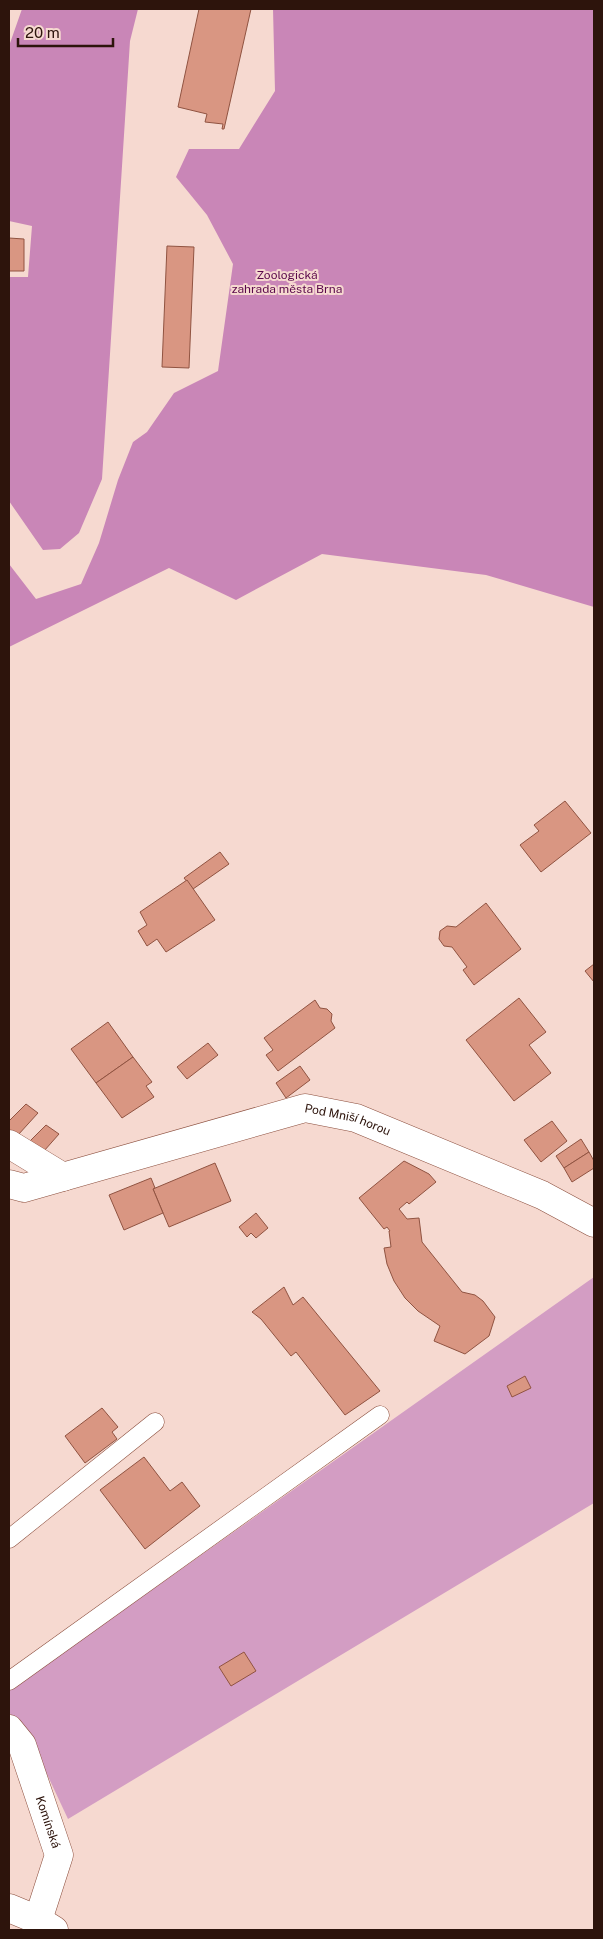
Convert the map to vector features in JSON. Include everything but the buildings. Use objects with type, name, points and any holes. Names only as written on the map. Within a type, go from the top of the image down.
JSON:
[{"type":"street","name":"Pod Mniší horou","points":[[9,1184],[24,1188],[305,1108],[356,1118],[542,1195],[594,1223]]},
{"type":"street","points":[[9,1144],[63,1177]]},
{"type":"street","name":"Komínská","points":[[9,1729],[22,1745],[59,1855],[46,1925]]},
{"type":"street","points":[[9,1908],[46,1925]]},
{"type":"lane","points":[[9,1681],[380,1415]]},
{"type":"lane","points":[[9,1539],[155,1422]]},
{"type":"shaded area","points":[[594,1277],[594,1503],[68,1819],[38,1755],[9,1712],[9,1691]]},
{"type":"green space","points":[[22,9],[138,9],[130,41],[102,479],[79,533],[60,549],[43,550],[9,501],[9,277],[28,277],[32,226],[9,221],[9,46]]},
{"type":"green space","name":"Zoologická zahrada města Brna","points":[[273,9],[594,9],[594,607],[486,575],[322,554],[236,600],[169,568],[9,647],[9,564],[36,599],[81,584],[99,543],[118,480],[133,442],[147,432],[174,393],[218,371],[233,264],[207,215],[176,177],[189,149],[239,149],[275,91]]}]
